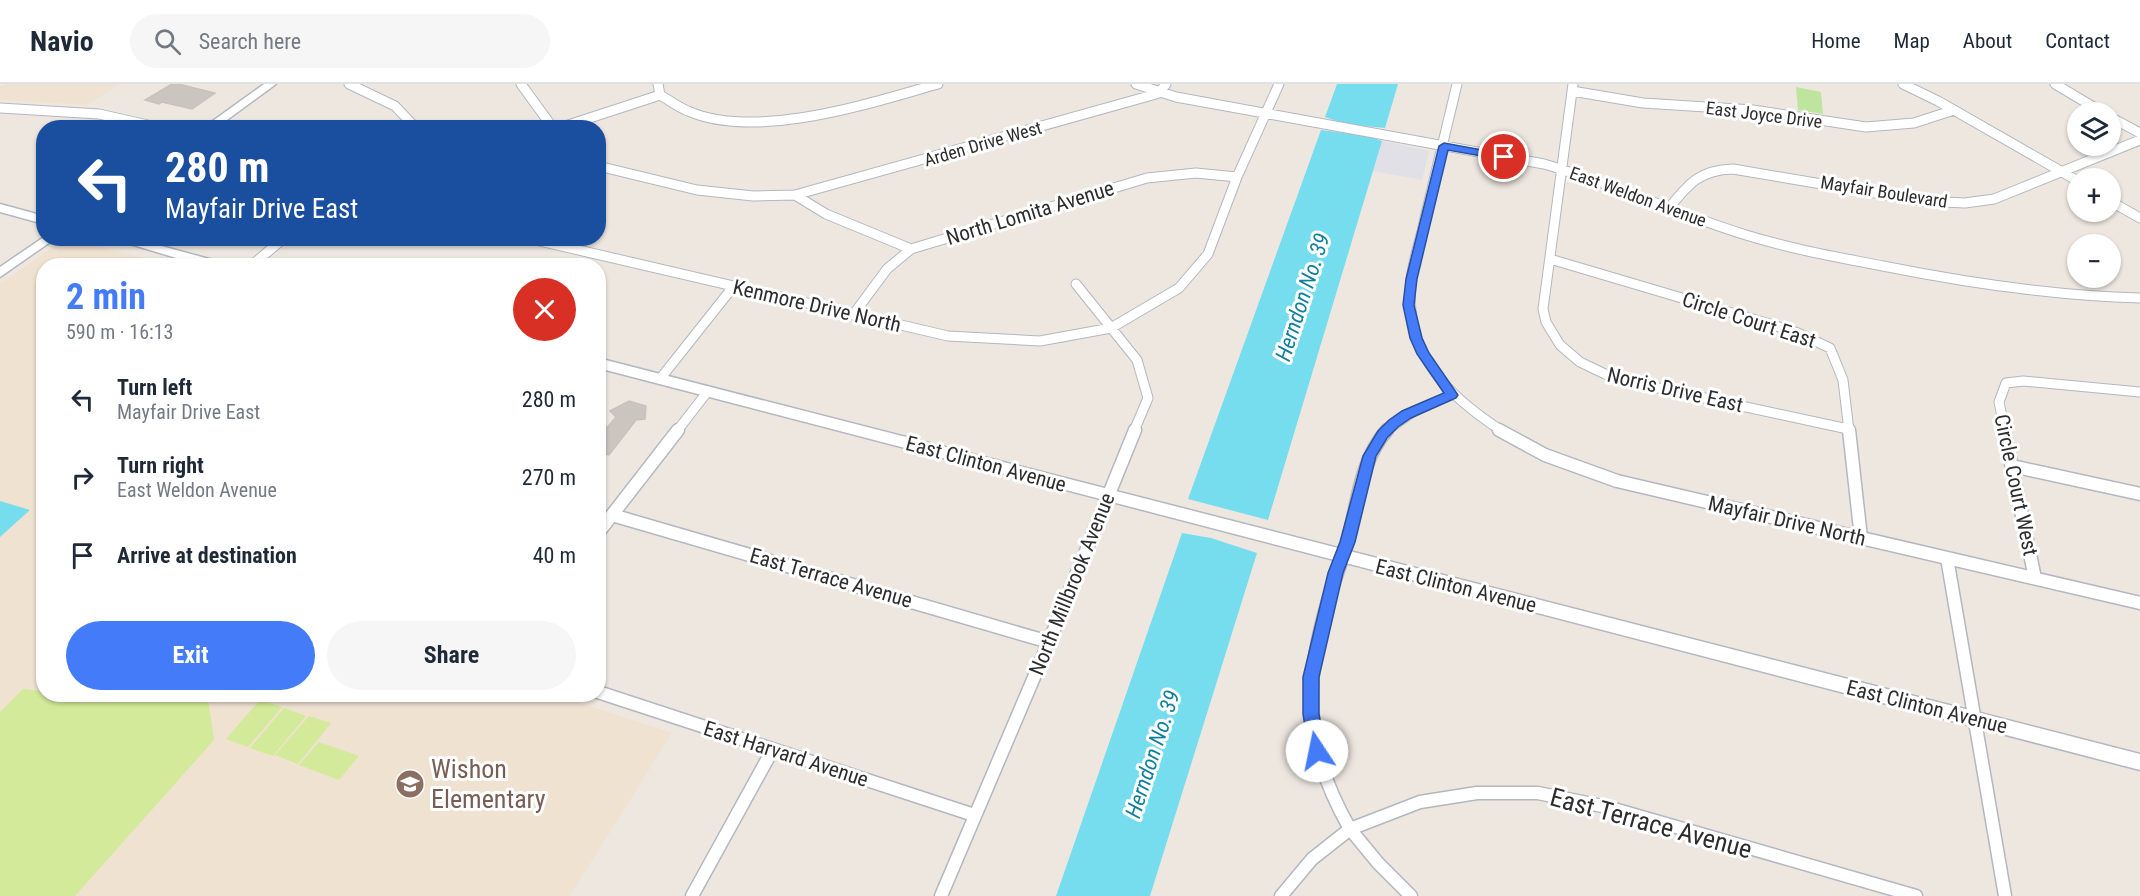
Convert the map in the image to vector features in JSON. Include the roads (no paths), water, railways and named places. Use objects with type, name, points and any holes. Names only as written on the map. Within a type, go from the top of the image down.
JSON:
[{"type":"main road","points":[[219,120],[271,84]]},
{"type":"main road","points":[[0,208],[36,218]]},
{"type":"main road","points":[[0,273],[39,246]]},
{"type":"main road","points":[[146,246],[190,258]]},
{"type":"main road","name":"East Clinton Avenue","points":[[606,365],[2140,762]]},
{"type":"street","points":[[349,84],[384,99],[408,120]]},
{"type":"street","points":[[521,84],[547,120]]},
{"type":"street","points":[[658,84],[660,95],[682,110],[702,116],[750,121],[777,121],[828,113],[938,84]]},
{"type":"street","name":"East Weldon Avenue","points":[[1136,84],[1159,93],[1561,169],[1773,243],[1975,284],[2045,294],[2140,298]]},
{"type":"street","points":[[1159,93],[1166,84]]},
{"type":"street","points":[[1111,328],[1179,288],[1208,254],[1237,177],[1279,84]]},
{"type":"street","points":[[1411,896],[1378,863],[1350,829],[1329,789],[1314,738],[1310,693],[1314,661],[1365,467],[1375,445],[1393,423],[1407,414],[1452,395],[1416,338],[1408,305],[1411,279],[1457,84]]},
{"type":"street","points":[[1903,84],[1954,110],[2067,175]]},
{"type":"street","points":[[2055,84],[2083,102]]},
{"type":"street","name":"East Joyce Drive","points":[[1572,87],[1643,103],[1753,110],[1866,127],[1914,123],[1954,110]]},
{"type":"street","name":"Norris Drive East","points":[[1572,87],[1543,309],[1544,320],[1563,349],[1589,368],[1629,382],[1848,429]]},
{"type":"street","name":"Arden Drive West","points":[[606,168],[697,190],[744,195],[795,195],[1159,93]]},
{"type":"street","points":[[583,120],[660,95]]},
{"type":"street","points":[[0,108],[92,113],[124,120]]},
{"type":"street","points":[[2121,123],[2140,133]]},
{"type":"street","name":"Mayfair Boulevard","points":[[1669,208],[1696,176],[1729,168],[1908,199],[1951,203],[1994,199],[2140,140]]},
{"type":"street","name":"North Lomita Avenue","points":[[853,315],[887,269],[911,249],[1147,178],[1196,173],[1237,177]]},
{"type":"street","points":[[795,195],[826,214],[911,249]]},
{"type":"street","points":[[2121,207],[2140,218]]},
{"type":"street","points":[[261,258],[275,246]]},
{"type":"street","name":"Kenmore Drive North","points":[[561,246],[948,336],[1040,341],[1111,328]]},
{"type":"street","name":"Circle Court East","points":[[1550,259],[1773,325],[1830,348],[1843,381],[1861,538]]},
{"type":"street","name":"North Millbrook Avenue","points":[[941,896],[1049,642],[1148,398],[1137,360],[1076,284]]},
{"type":"street","points":[[660,379],[733,287]]},
{"type":"street","name":"Circle Court West","points":[[2035,578],[2000,402],[2006,383],[2032,382],[2140,392]]},
{"type":"street","points":[[606,523],[708,391]]},
{"type":"street","name":"Mayfair Drive North","points":[[1452,395],[1517,441],[1572,467],[1617,481],[2140,603]]},
{"type":"street","points":[[2012,466],[2140,494]]},
{"type":"street","name":"East Terrace Avenue","points":[[612,515],[1049,642]]},
{"type":"street","points":[[1947,558],[2005,896]]},
{"type":"street","name":"East Harvard Avenue","points":[[606,696],[974,815]]},
{"type":"street","points":[[692,896],[773,749]]},
{"type":"street","name":"East Terrace Avenue","points":[[1281,896],[1311,859],[1350,829],[1420,802],[1477,793],[1538,793],[1607,807],[1916,896]]},
{"type":"water","points":[[1337,84],[1398,84],[1385,128],[1345,124],[1325,117]]},
{"type":"water","name":"Herndon No. 39","points":[[1321,130],[1367,136],[1382,141],[1268,520],[1188,499]]},
{"type":"water","points":[[0,501],[30,510],[0,537]]},
{"type":"water","name":"Herndon No. 39","points":[[1182,533],[1211,538],[1257,553],[1150,896],[1056,896]]},
{"type":"place","name":"Wishon Elementary","points":[[410,784]]}]
